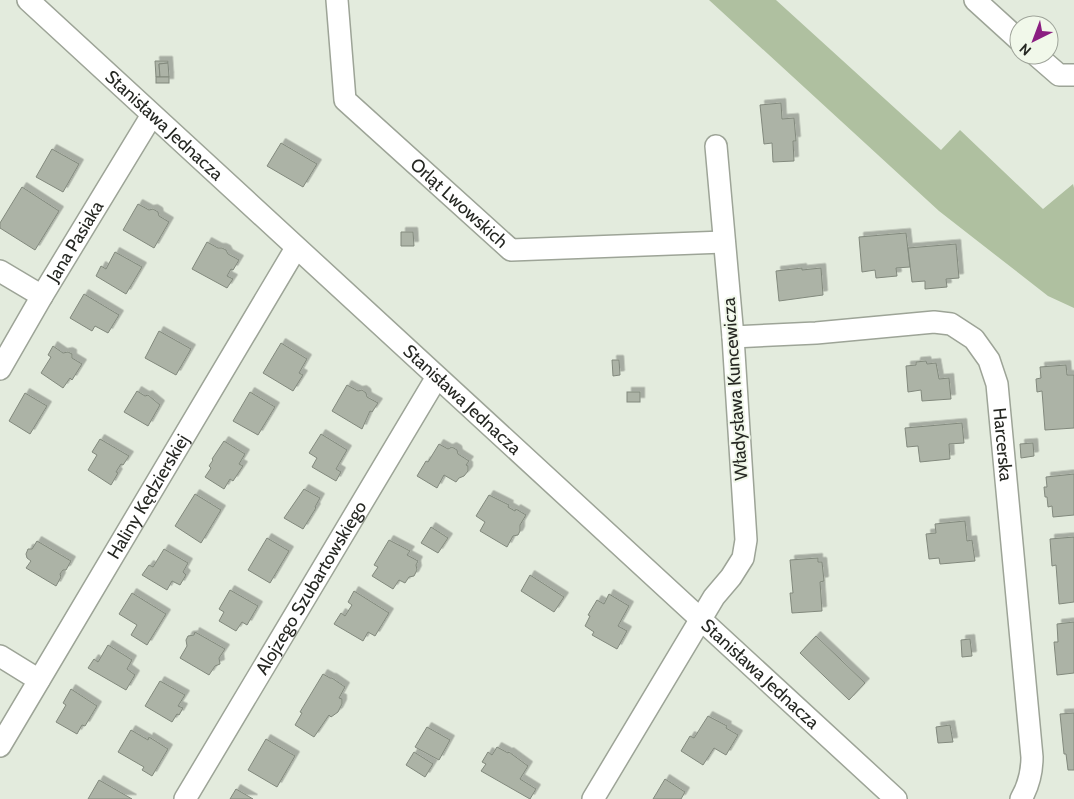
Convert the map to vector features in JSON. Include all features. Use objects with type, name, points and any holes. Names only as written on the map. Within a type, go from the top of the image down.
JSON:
[{"type":"street","name":"Stanisława Jednacza","points":[[28,0],[896,799]]},
{"type":"street","name":"Orląt Lwowskich","points":[[337,0],[345,100],[510,250],[724,242]]},
{"type":"street","points":[[975,0],[1009,31]]},
{"type":"street","points":[[1048,65],[1059,75],[1074,76]]},
{"type":"street","name":"Jana Pasiaka","points":[[0,369],[152,115]]},
{"type":"street","name":"Władysława Kuncewicza","points":[[593,799],[714,597],[731,578],[743,558],[746,540],[733,337],[716,146]]},
{"type":"street","name":"Haliny Kędzierskiej","points":[[0,746],[296,248]]},
{"type":"street","points":[[0,271],[42,296]]},
{"type":"street","name":"Harcerska","points":[[733,337],[816,333],[934,322],[951,324],[959,329],[974,340],[989,360],[997,384],[1032,757],[1029,783],[1021,799]]},
{"type":"street","name":"Alojzego Szubartowskiego","points":[[185,799],[437,377]]},
{"type":"street","points":[[0,656],[39,680]]},
{"type":"green space","points":[[709,0],[776,0],[941,150],[960,130],[1043,209],[1073,184],[1074,308],[1048,296],[939,211]]},
{"type":"building","points":[[155,61],[168,61],[168,63],[159,64],[160,77],[156,77]]},
{"type":"building","points":[[168,63],[169,77],[160,77],[159,64]]},
{"type":"building","points":[[156,77],[169,77],[169,83],[156,83]]},
{"type":"building","points":[[781,103],[782,119],[794,118],[796,141],[793,141],[794,161],[773,162],[772,143],[764,144],[760,105]]},
{"type":"building","points":[[281,143],[317,164],[303,187],[267,166]]},
{"type":"building","points":[[52,149],[79,164],[63,192],[36,177]]},
{"type":"building","points":[[22,187],[59,211],[35,250],[0,228],[0,223]]},
{"type":"building","points":[[138,204],[149,210],[153,209],[158,212],[159,216],[169,222],[154,248],[123,230]]},
{"type":"building","points":[[401,232],[413,232],[414,246],[401,246]]},
{"type":"building","points":[[906,233],[910,267],[896,268],[897,276],[876,278],[875,270],[862,272],[859,237]]},
{"type":"building","points":[[207,242],[226,250],[228,254],[239,260],[227,276],[233,279],[227,288],[192,269]]},
{"type":"building","points":[[956,244],[959,278],[946,279],[947,287],[925,289],[925,281],[912,282],[908,248]]},
{"type":"building","points":[[115,252],[142,267],[126,294],[96,276],[101,266],[106,269]]},
{"type":"building","points":[[802,268],[802,270],[821,268],[823,295],[779,301],[776,271]]},
{"type":"building","points":[[84,294],[119,315],[108,333],[95,326],[92,331],[70,318]]},
{"type":"building","points":[[159,331],[191,349],[176,375],[145,358]]},
{"type":"building","points":[[281,343],[307,359],[299,373],[303,375],[293,391],[263,373]]},
{"type":"building","points":[[53,346],[63,353],[68,352],[72,354],[72,358],[82,364],[72,380],[70,378],[63,388],[41,373],[51,357],[48,355]]},
{"type":"building","points":[[612,360],[619,360],[620,375],[613,376]]},
{"type":"building","points":[[926,361],[927,364],[936,363],[939,379],[949,378],[951,399],[922,401],[921,390],[908,392],[906,366]]},
{"type":"building","points":[[1066,365],[1067,375],[1074,375],[1074,428],[1045,430],[1042,391],[1037,392],[1036,379],[1041,378],[1040,367]]},
{"type":"building","points":[[347,385],[358,391],[362,390],[366,393],[367,397],[378,403],[372,412],[370,411],[362,429],[332,411]]},
{"type":"building","points":[[137,391],[145,396],[148,395],[160,405],[148,426],[124,412]]},
{"type":"building","points":[[250,392],[275,407],[258,435],[233,421]]},
{"type":"building","points":[[627,392],[640,392],[640,402],[627,402]]},
{"type":"building","points":[[25,393],[47,406],[30,434],[9,421]]},
{"type":"building","points":[[962,423],[964,443],[949,444],[950,459],[920,462],[918,446],[907,447],[905,428]]},
{"type":"building","points":[[321,434],[347,450],[336,469],[341,472],[336,481],[312,467],[317,458],[309,453]]},
{"type":"building","points":[[100,439],[129,456],[116,472],[118,473],[111,485],[88,470],[97,455],[92,452]]},
{"type":"building","points":[[224,441],[245,454],[239,464],[243,466],[233,481],[230,479],[224,489],[205,477],[211,468],[209,466],[212,459]]},
{"type":"building","points":[[1033,443],[1034,456],[1021,458],[1020,444]]},
{"type":"building","points":[[439,444],[448,449],[452,447],[457,450],[458,454],[469,461],[466,465],[468,466],[468,471],[464,476],[456,482],[444,475],[437,488],[417,476]]},
{"type":"building","points":[[1074,474],[1074,515],[1053,517],[1052,506],[1048,507],[1047,497],[1045,497],[1046,477]]},
{"type":"building","points":[[304,489],[320,498],[303,529],[284,518]]},
{"type":"building","points":[[195,494],[221,510],[201,543],[175,526]]},
{"type":"building","points":[[489,495],[509,505],[508,507],[515,511],[516,509],[526,515],[520,525],[518,535],[513,536],[507,547],[480,531],[485,522],[476,516]]},
{"type":"building","points":[[965,521],[967,541],[972,540],[975,561],[940,564],[939,558],[929,559],[926,534],[936,533],[935,524]]},
{"type":"building","points":[[431,527],[448,538],[438,553],[421,543]]},
{"type":"building","points":[[1074,537],[1074,602],[1059,604],[1056,565],[1052,566],[1050,539]]},
{"type":"building","points":[[267,538],[289,551],[270,583],[248,570]]},
{"type":"building","points":[[389,540],[410,551],[407,555],[418,561],[414,576],[409,577],[405,583],[399,580],[393,589],[372,576],[378,567],[374,565]]},
{"type":"building","points":[[37,541],[71,561],[66,570],[63,570],[60,574],[61,577],[56,586],[26,568],[31,561],[27,558],[26,554],[28,549],[32,549]]},
{"type":"building","points":[[164,549],[188,563],[183,572],[186,575],[180,585],[172,581],[167,590],[142,575],[149,565],[153,567]]},
{"type":"building","points":[[818,558],[818,562],[822,562],[824,581],[820,582],[822,611],[792,613],[790,593],[793,593],[790,560]]},
{"type":"building","points":[[530,575],[564,597],[554,612],[521,591]]},
{"type":"building","points":[[230,590],[258,606],[247,625],[242,622],[236,631],[219,621],[224,612],[219,609]]},
{"type":"building","points":[[354,591],[389,613],[375,636],[368,632],[363,641],[334,624],[341,613],[345,616],[352,605],[348,602]]},
{"type":"building","points":[[132,593],[166,614],[147,645],[131,635],[137,625],[119,614]]},
{"type":"building","points":[[609,594],[629,606],[618,626],[627,631],[617,649],[592,635],[594,632],[585,626],[590,616],[588,615],[597,600],[604,604]]},
{"type":"building","points":[[1074,622],[1074,673],[1057,675],[1054,642],[1058,642],[1057,624]]},
{"type":"building","points":[[195,632],[225,649],[219,658],[220,664],[215,666],[209,675],[180,658],[187,646],[186,640],[188,636],[194,635]]},
{"type":"building","points":[[816,636],[865,683],[849,700],[800,653]]},
{"type":"building","points":[[970,639],[972,656],[962,657],[961,640]]},
{"type":"building","points":[[108,645],[132,660],[127,669],[135,675],[126,690],[88,668],[94,659],[98,662]]},
{"type":"building","points":[[323,674],[345,687],[339,698],[342,699],[342,704],[338,712],[331,717],[329,715],[314,737],[295,725],[302,713],[300,712]]},
{"type":"building","points":[[160,681],[185,695],[178,706],[183,708],[172,722],[145,706]]},
{"type":"building","points":[[71,689],[97,706],[85,726],[82,725],[77,734],[56,722],[66,705],[63,703]]},
{"type":"building","points":[[1074,713],[1074,770],[1068,770],[1066,754],[1064,754],[1060,714]]},
{"type":"building","points":[[708,716],[727,726],[726,728],[738,735],[726,755],[714,748],[703,765],[681,751],[690,736],[694,738]]},
{"type":"building","points":[[950,725],[953,742],[938,743],[936,727]]},
{"type":"building","points":[[427,727],[450,740],[439,760],[415,747]]},
{"type":"building","points":[[131,730],[148,740],[149,737],[168,749],[152,776],[142,770],[144,767],[118,752]]},
{"type":"building","points":[[266,739],[295,756],[277,787],[248,770]]},
{"type":"building","points":[[497,747],[509,752],[528,766],[520,779],[536,789],[530,799],[481,771],[486,764],[482,762],[488,752],[492,755]]},
{"type":"building","points":[[414,752],[433,764],[425,777],[406,765]]},
{"type":"building","points":[[665,779],[685,792],[681,799],[653,799]]},
{"type":"building","points":[[99,780],[132,799],[88,799]]},
{"type":"building","points":[[236,789],[253,799],[230,799]]}]
